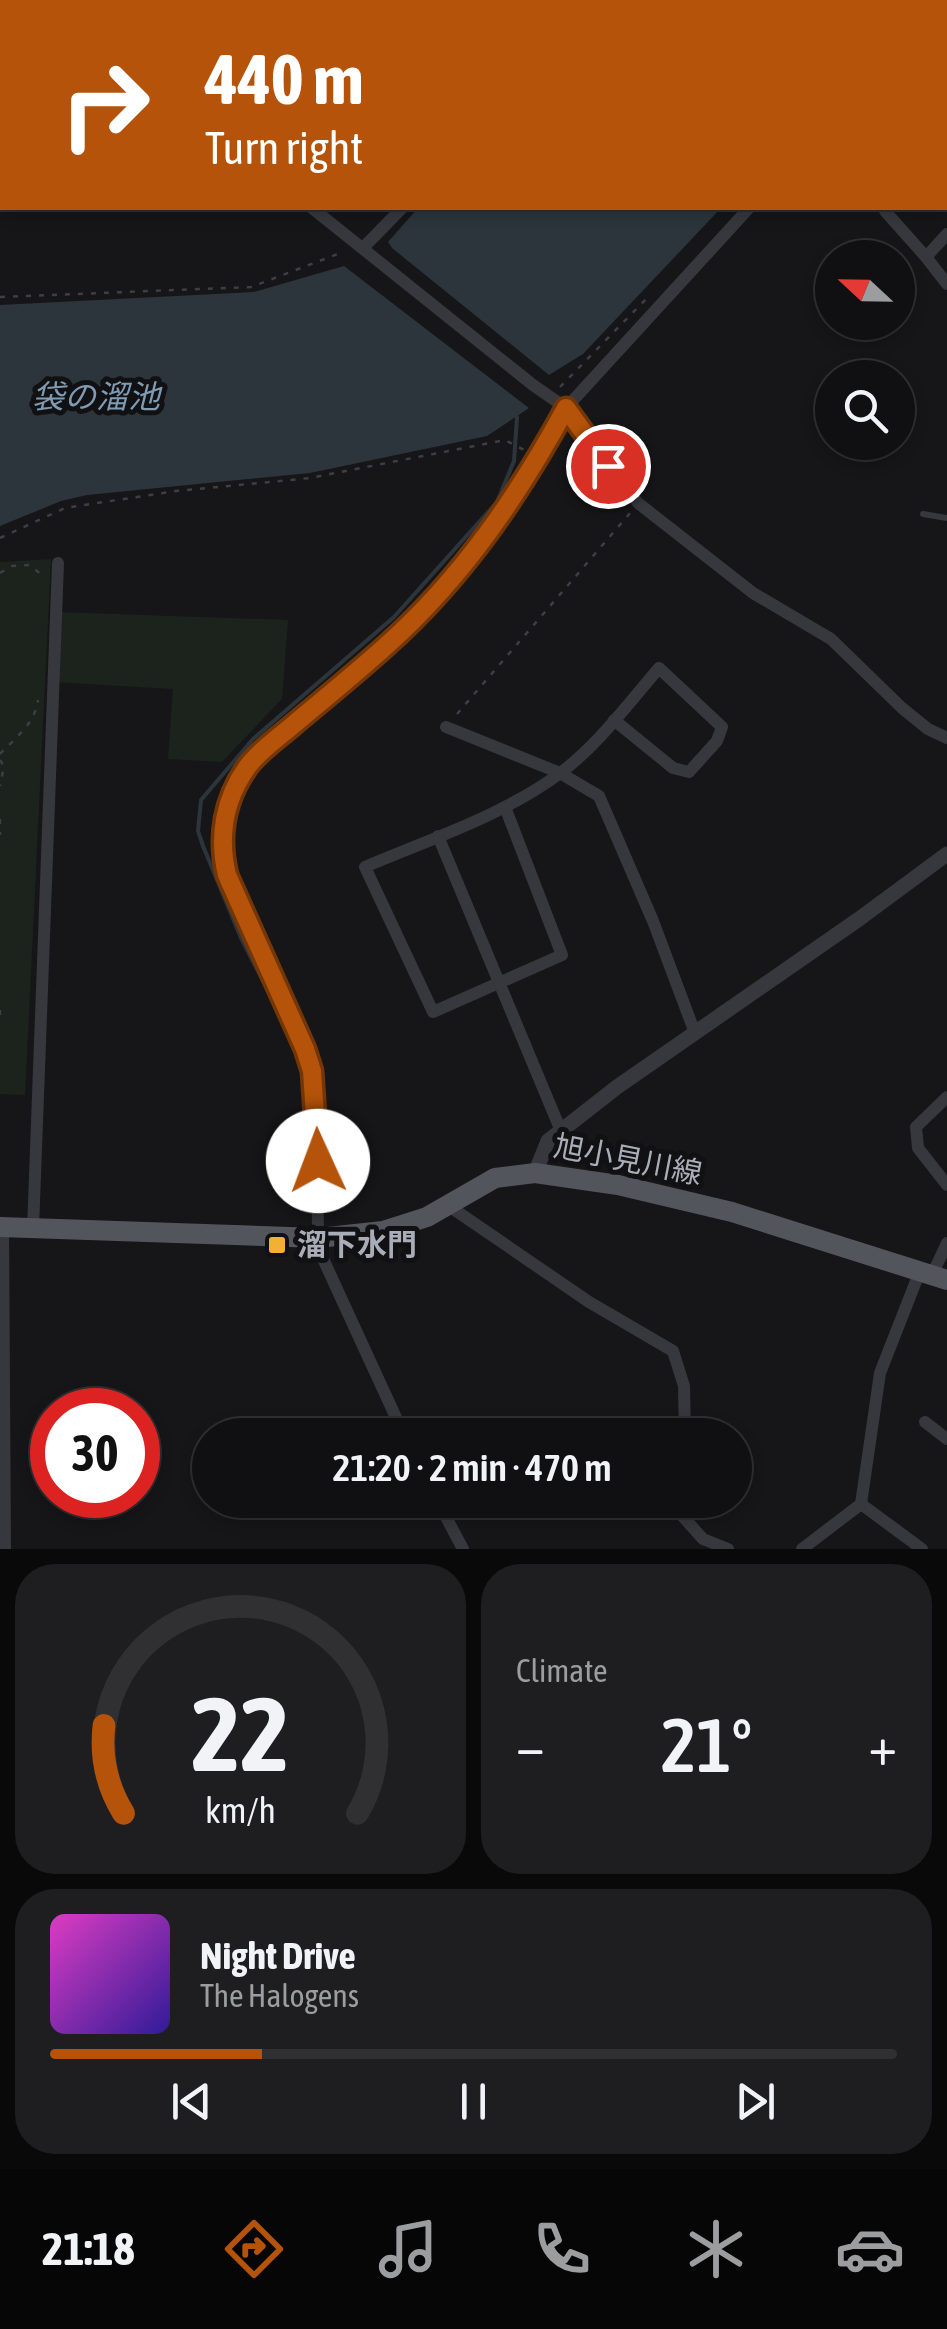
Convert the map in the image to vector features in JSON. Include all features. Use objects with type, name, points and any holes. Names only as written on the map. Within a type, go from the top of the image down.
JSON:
[{"type":"main road","name":"旭小見川線","points":[[1,1227],[316,1237],[400,1228],[449,1206],[495,1178],[535,1173],[618,1185],[702,1204],[933,1275]]},
{"type":"street","points":[[314,210],[357,248],[566,408],[638,503],[752,594],[831,639],[902,708],[928,729],[947,738]]},
{"type":"street","points":[[357,248],[400,210]]},
{"type":"street","points":[[396,1418],[316,1237],[317,1129],[312,1071],[227,875],[222,852],[225,814],[250,764],[414,620],[481,544],[566,408],[747,210]]},
{"type":"street","points":[[885,211],[947,284]]},
{"type":"street","points":[[926,256],[947,234]]},
{"type":"street","points":[[34,1229],[58,563]]},
{"type":"street","points":[[506,806],[562,955],[433,1012],[365,867],[506,806],[560,773],[659,668],[722,727],[717,741],[688,772],[673,768],[614,720]]},
{"type":"street","points":[[446,726],[560,773],[600,796],[696,1033]]},
{"type":"street","points":[[438,836],[561,1131]]},
{"type":"street","points":[[535,1173],[542,1151],[561,1131],[617,1087],[947,854]]},
{"type":"street","points":[[947,1097],[916,1127],[918,1148],[947,1186]]},
{"type":"street","points":[[449,1206],[589,1302],[673,1352],[684,1386],[685,1418]]},
{"type":"street","points":[[1,1227],[5,1549]]},
{"type":"street","points":[[802,1549],[861,1504],[880,1374],[947,1243]]},
{"type":"street","points":[[924,1422],[947,1439]]},
{"type":"street","points":[[861,1504],[922,1549]]},
{"type":"street","points":[[447,1518],[464,1549]]},
{"type":"street","points":[[685,1518],[702,1539],[728,1549]]},
{"type":"lane","points":[[923,514],[947,518]]},
{"type":"path","points":[[0,297],[251,287],[357,248]]},
{"type":"path","points":[[558,390],[652,292]]},
{"type":"path","points":[[0,538],[65,508],[176,491],[310,478],[476,444],[505,440],[538,458]]},
{"type":"path","points":[[446,726],[638,503]]},
{"type":"path","points":[[0,574],[12,566],[30,565],[44,577]]},
{"type":"path","points":[[0,786],[4,766],[0,758],[21,735],[38,707],[39,691]]},
{"type":"path","points":[[0,819],[0,835]]},
{"type":"shaded area","points":[[51,559],[25,1095],[0,1094],[0,562]]},
{"type":"shaded area","points":[[58,612],[288,620],[282,699],[222,762],[168,759],[173,689],[54,682]]},
{"type":"water","points":[[416,210],[719,210],[583,354],[549,375],[388,242]]},
{"type":"water","name":"袋の溜池","points":[[344,266],[529,408],[487,436],[310,473],[87,495],[61,501],[0,526],[0,305],[254,292]]},
{"type":"waterway","points":[[295,1044],[241,938],[203,846],[198,831],[201,800],[253,739],[394,617],[497,502],[514,461],[517,417]]},
{"type":"waterway","points":[[301,1058],[308,1097]]},
{"type":"waterway","points":[[309,1112],[311,1182]]},
{"type":"place","name":"溜下水門","points":[[277,1245]]},
{"type":"route","points":[[318,1161],[312,1071],[227,875],[222,852],[230,800],[250,764],[265,748],[414,620],[481,544],[509,506],[566,408],[608,466]]}]
